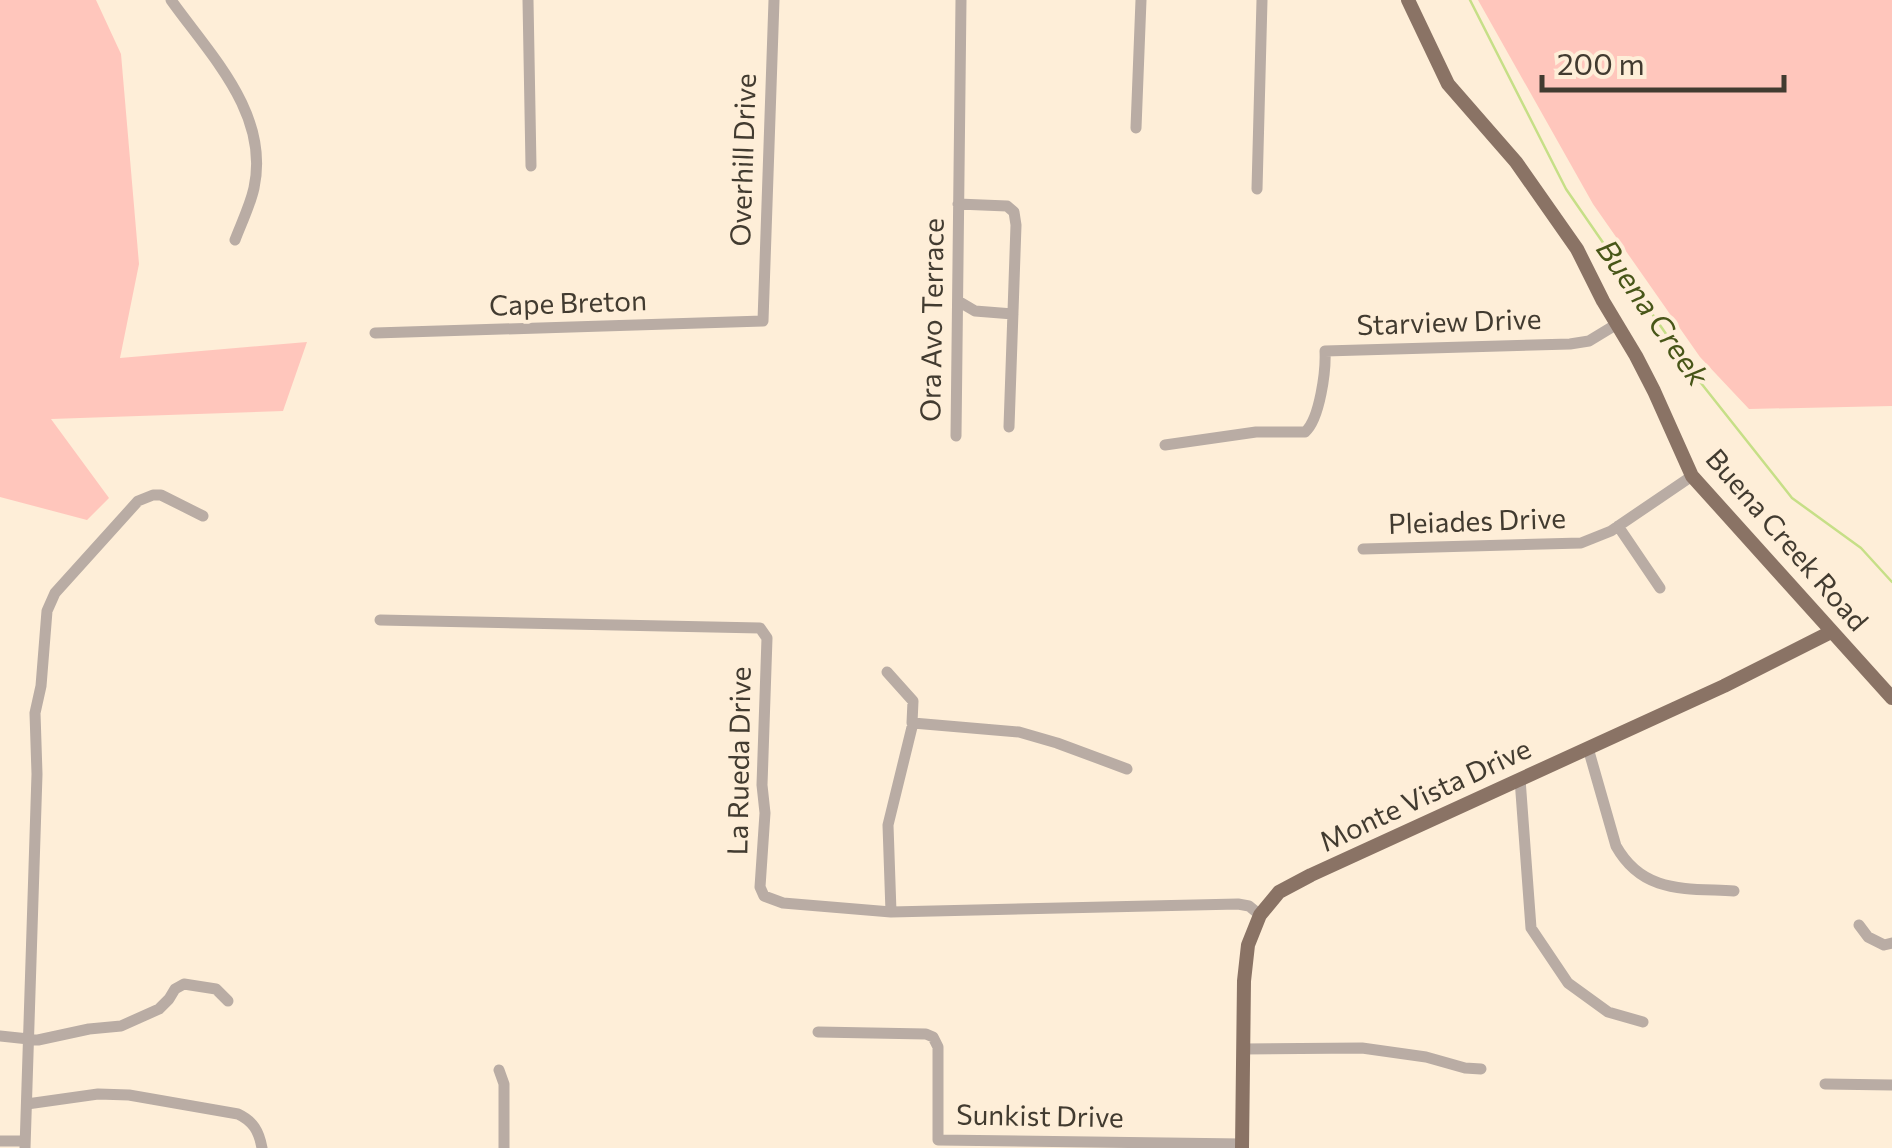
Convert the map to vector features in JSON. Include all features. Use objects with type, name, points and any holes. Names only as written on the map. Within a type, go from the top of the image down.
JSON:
[{"type":"main road","name":"Buena Creek Road","points":[[1408,0],[1448,84],[1516,162],[1577,249],[1654,391],[1692,476],[1892,698]]},
{"type":"main road","name":"Monte Vista Drive","points":[[1260,915],[1280,892],[1311,875],[1724,686],[1831,632]]},
{"type":"main road","points":[[1242,1146],[1244,981],[1248,945],[1260,915]]},
{"type":"street","points":[[170,0],[235,89],[254,130],[258,156],[254,190],[235,240]]},
{"type":"street","points":[[528,0],[531,166]]},
{"type":"street","name":"Overhill Drive","points":[[763,321],[774,0]]},
{"type":"street","name":"Ora Avo Terrace","points":[[956,436],[961,0]]},
{"type":"street","points":[[1136,128],[1142,0]]},
{"type":"street","points":[[1257,189],[1262,0]]},
{"type":"street","name":"Ora Avo Terrace","points":[[958,204],[1007,206],[1014,212],[1009,427]]},
{"type":"street","points":[[958,301],[975,311],[1013,314]]},
{"type":"street","name":"Cape Breton","points":[[375,334],[763,321]]},
{"type":"street","name":"Starview Drive","points":[[1165,445],[1256,432],[1305,432],[1311,427],[1318,401],[1326,367],[1325,350],[1570,344],[1589,342],[1616,324]]},
{"type":"street","name":"Pleiades Drive","points":[[1363,550],[1566,545],[1594,540],[1692,476]]},
{"type":"street","points":[[0,1141],[25,1144],[37,774],[35,713],[47,611],[55,593],[138,501],[161,495],[203,516]]},
{"type":"street","points":[[1618,526],[1660,588]]},
{"type":"street","name":"La Rueda Drive","points":[[380,620],[760,628],[767,638],[762,785],[766,813],[761,892],[783,904],[891,912],[1238,904],[1249,906],[1260,915]]},
{"type":"street","points":[[887,672],[913,701],[912,724],[888,825],[891,912]]},
{"type":"street","points":[[912,724],[1018,732],[1127,769]]},
{"type":"street","points":[[1588,748],[1616,846],[1638,874],[1666,886],[1734,892]]},
{"type":"street","points":[[1520,779],[1531,928],[1568,984],[1608,1012],[1642,1022]]},
{"type":"street","points":[[1859,925],[1868,937],[1884,945],[1892,942]]},
{"type":"street","points":[[0,1036],[48,1038],[111,1028],[159,1009],[174,989],[184,984],[216,989],[228,1001]]},
{"type":"street","name":"Sunkist Drive","points":[[818,1032],[933,1037],[938,1047],[938,1140],[1242,1146]]},
{"type":"street","points":[[1244,1049],[1362,1048],[1482,1069]]},
{"type":"street","points":[[498,1070],[504,1084],[504,1148]]},
{"type":"street","points":[[1825,1084],[1892,1085]]},
{"type":"street","points":[[27,1104],[98,1094],[201,1107],[249,1120],[259,1132],[262,1148]]},
{"type":"shaded area","points":[[0,0],[96,0],[121,54],[139,264],[120,358],[307,342],[283,411],[51,419],[109,498],[87,520],[0,497]]},
{"type":"shaded area","points":[[1478,0],[1892,0],[1892,406],[1749,409],[1700,357],[1593,204]]},
{"type":"waterway","name":"Buena Creek","points":[[1470,0],[1566,189],[1693,373],[1792,498],[1861,548],[1892,582]]}]
